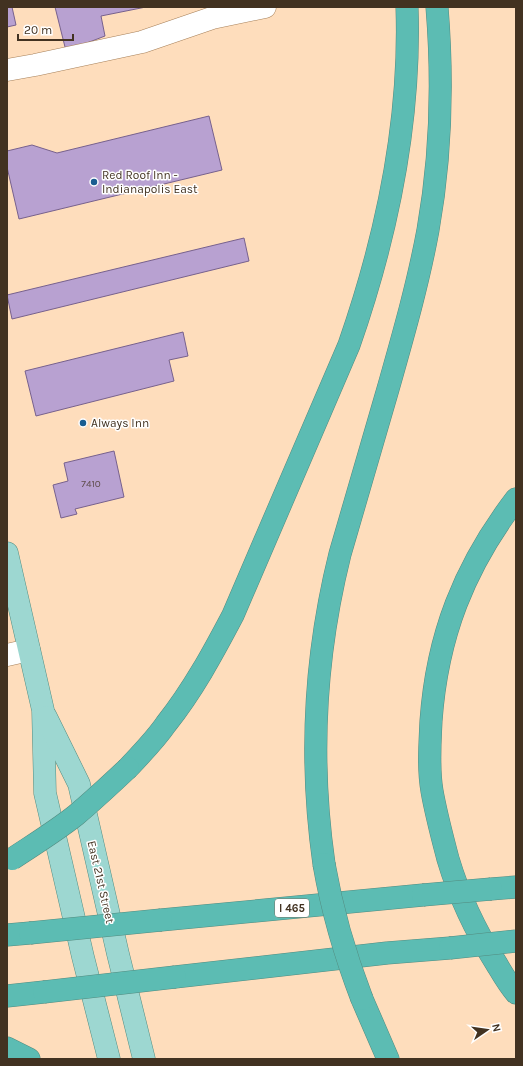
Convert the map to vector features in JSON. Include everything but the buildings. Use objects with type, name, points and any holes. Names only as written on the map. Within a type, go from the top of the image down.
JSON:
[{"type":"highway","points":[[9,860],[75,816],[128,768],[166,725],[183,701],[204,669],[233,615],[349,345],[379,251],[394,181],[402,129],[407,63],[406,7]]},
{"type":"highway","points":[[388,1059],[362,999],[340,936],[324,864],[317,795],[315,753],[317,692],[321,651],[332,585],[417,284],[428,229],[436,173],[440,114],[440,54],[437,7]]},
{"type":"highway","points":[[516,499],[487,540],[461,589],[452,615],[443,644],[437,673],[433,701],[430,760],[432,790],[442,838],[452,874],[463,904],[479,935],[516,993]]},
{"type":"highway","name":"I 465","points":[[7,935],[516,887]]},
{"type":"highway","points":[[7,996],[387,953],[516,941]]},
{"type":"highway","points":[[7,1048],[29,1059]]},
{"type":"main road","name":"East 21st Street","points":[[7,552],[43,710],[44,793],[109,1059]]},
{"type":"main road","name":"East 21st Street","points":[[43,710],[79,784],[144,1059]]},
{"type":"street","points":[[7,70],[142,42],[212,18],[265,7]]},
{"type":"street","points":[[7,655],[29,650]]},
{"type":"place","name":"Red Roof Inn - Indianapolis East","points":[[94,182]]},
{"type":"place","name":"Always Inn","points":[[83,423]]}]
